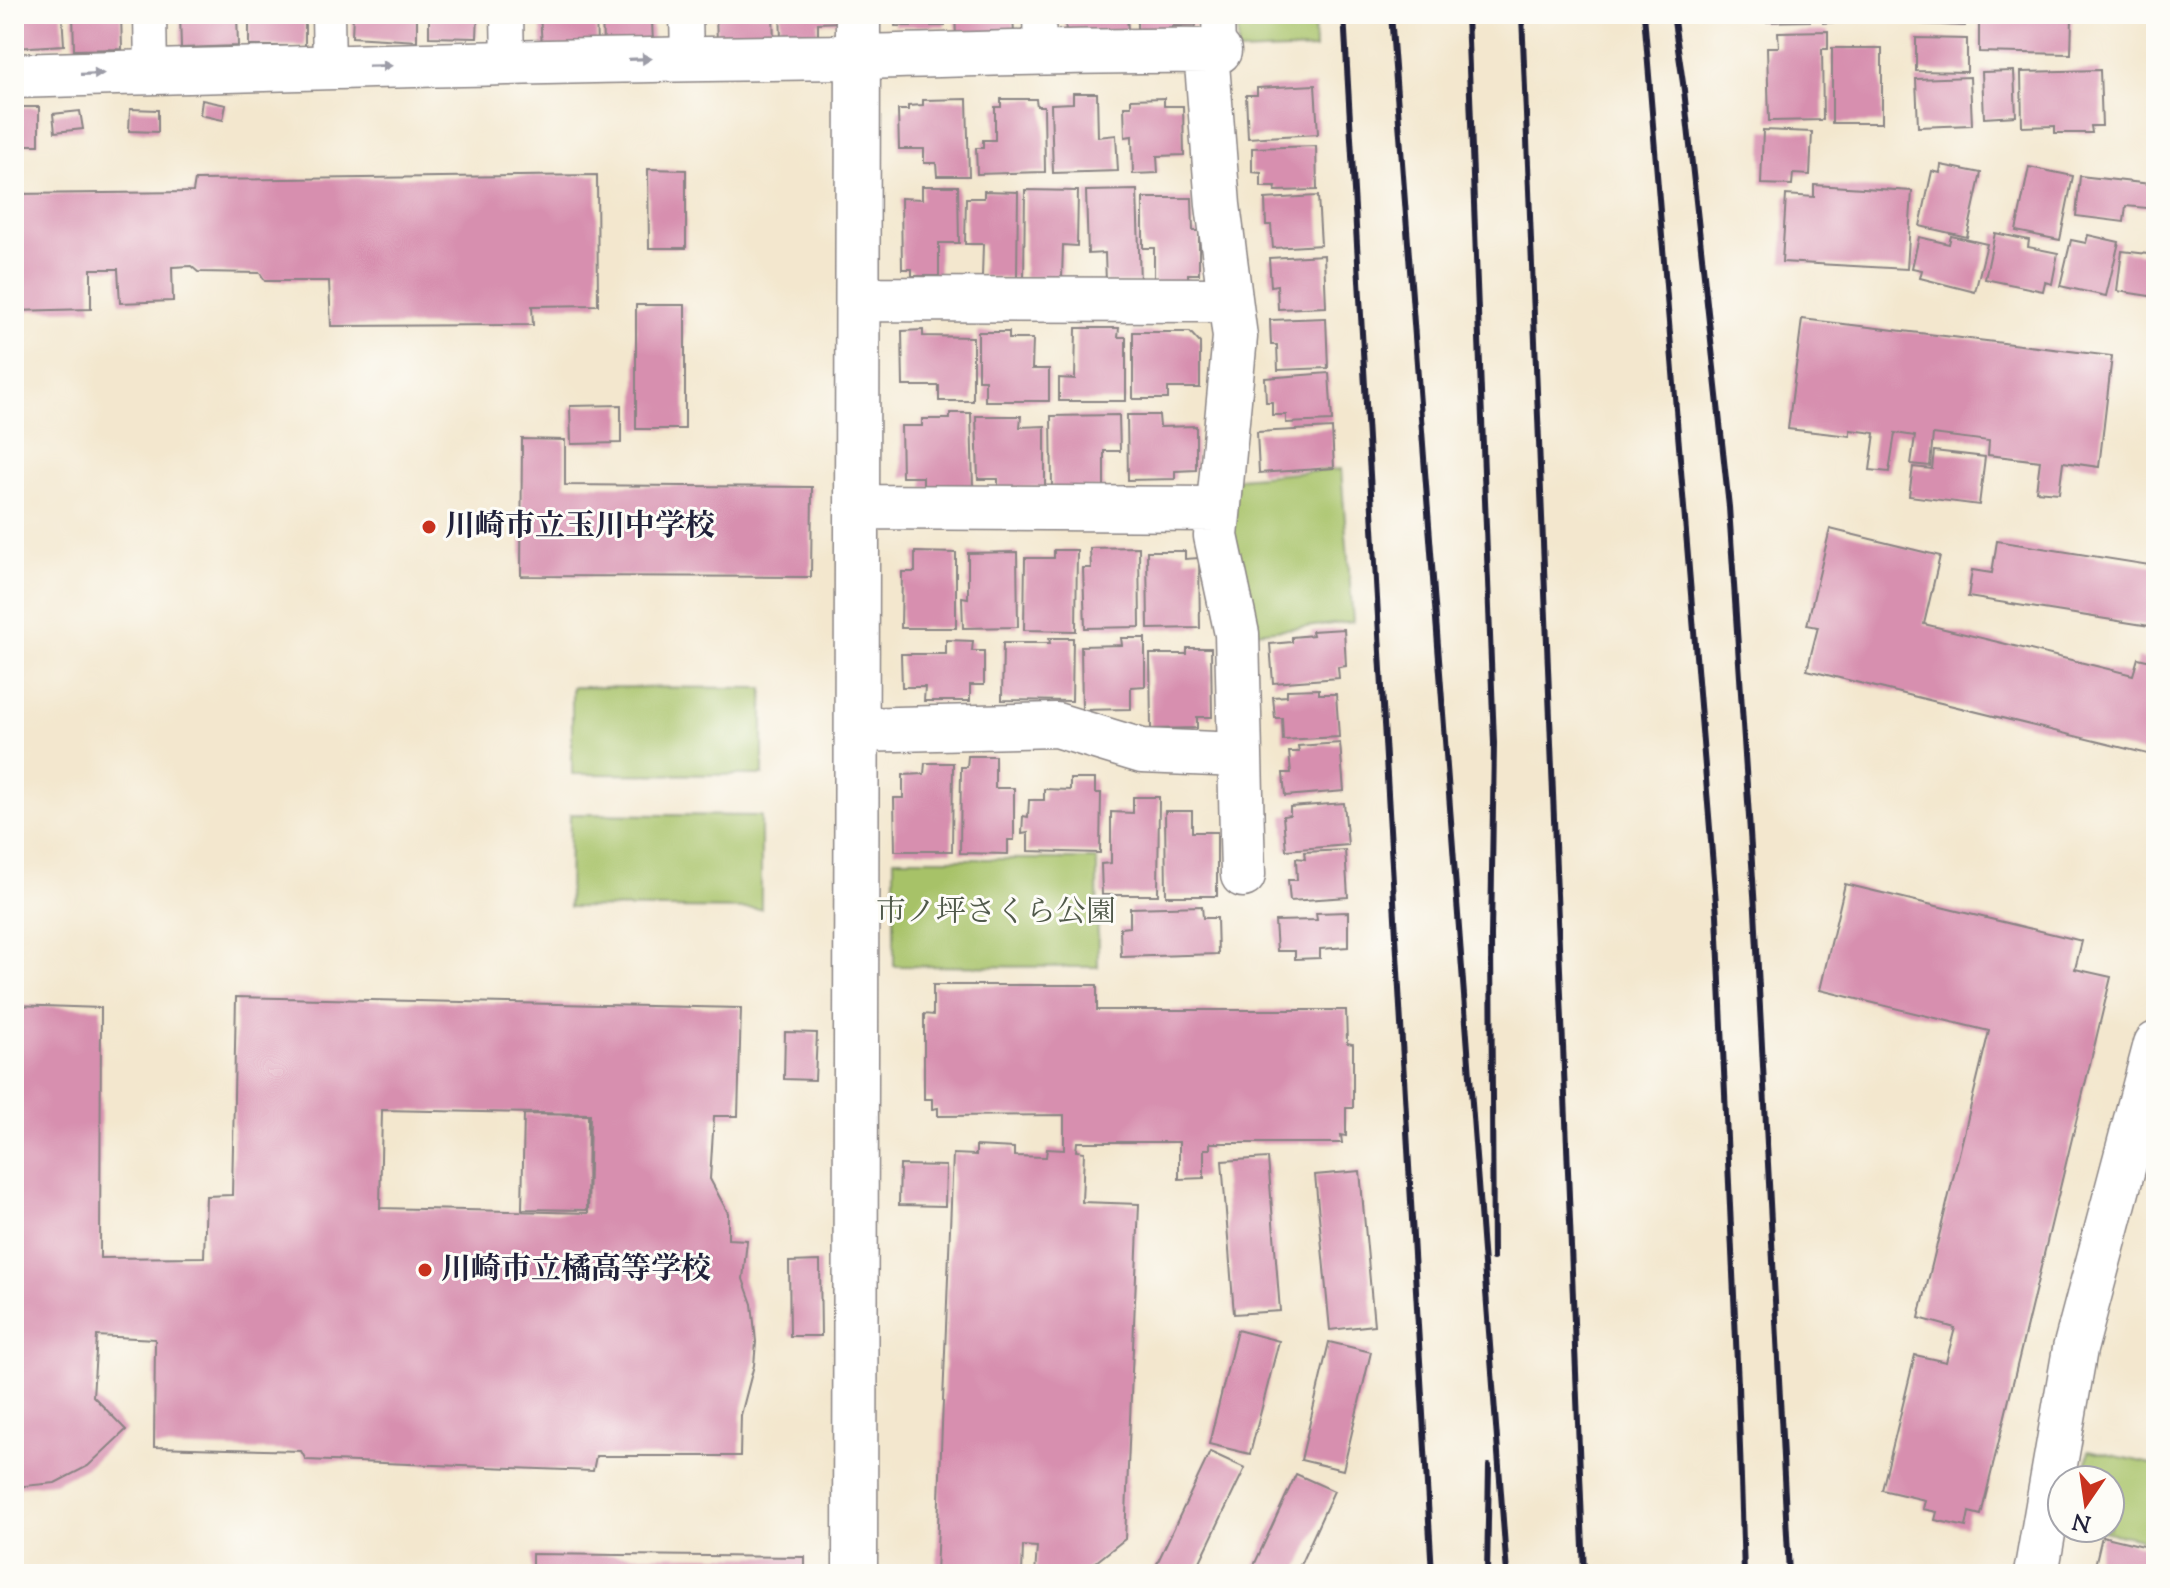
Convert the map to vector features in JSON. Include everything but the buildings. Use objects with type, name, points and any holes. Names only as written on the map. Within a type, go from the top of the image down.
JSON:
[{"type":"street","points":[[855,1574],[858,14]]},
{"type":"street","points":[[14,76],[687,57],[858,57],[1040,32],[1214,39],[1218,205],[1235,337],[1216,536],[1237,634],[1243,875]]},
{"type":"street","points":[[858,299],[1230,300]]},
{"type":"street","points":[[857,507],[1218,509]]},
{"type":"street","points":[[857,730],[1056,725],[1142,751],[1240,755]]},
{"type":"street","points":[[2036,1574],[2075,1349],[2156,1044]]},
{"type":"lane","points":[[150,14],[151,72]]},
{"type":"lane","points":[[328,14],[329,67]]},
{"type":"lane","points":[[507,14],[508,64]]},
{"type":"lane","points":[[686,14],[687,57]]},
{"type":"green space","points":[[1238,14],[1314,14],[1315,49],[1238,52]]},
{"type":"green space","points":[[1341,469],[1353,622],[1237,634],[1218,509],[1240,478]]},
{"type":"green space","points":[[572,687],[763,688],[763,775],[572,774]]},
{"type":"green space","points":[[570,814],[761,816],[761,909],[569,907]]},
{"type":"green space","name":"市ノ坪さくら公園","points":[[894,859],[1097,859],[1098,967],[894,966]]},
{"type":"green space","points":[[2089,1450],[2156,1465],[2156,1542],[2126,1536],[2126,1464],[2087,1464]]},
{"type":"railway","points":[[1344,14],[1432,1574]]},
{"type":"railway","points":[[1391,14],[1507,1574]]},
{"type":"railway","points":[[1467,14],[1494,743],[1491,936],[1493,1258]]},
{"type":"railway","points":[[1522,14],[1584,1574]]},
{"type":"railway","points":[[1644,14],[1717,915],[1744,1574]]},
{"type":"railway","points":[[1673,14],[1729,507],[1755,910],[1789,1574]]},
{"type":"railway","points":[[1487,1574],[1489,1466]]},
{"type":"place","name":"川崎市立玉川中学校","points":[[429,527]]},
{"type":"place","name":"川崎市立橘高等学校","points":[[425,1270]]}]
